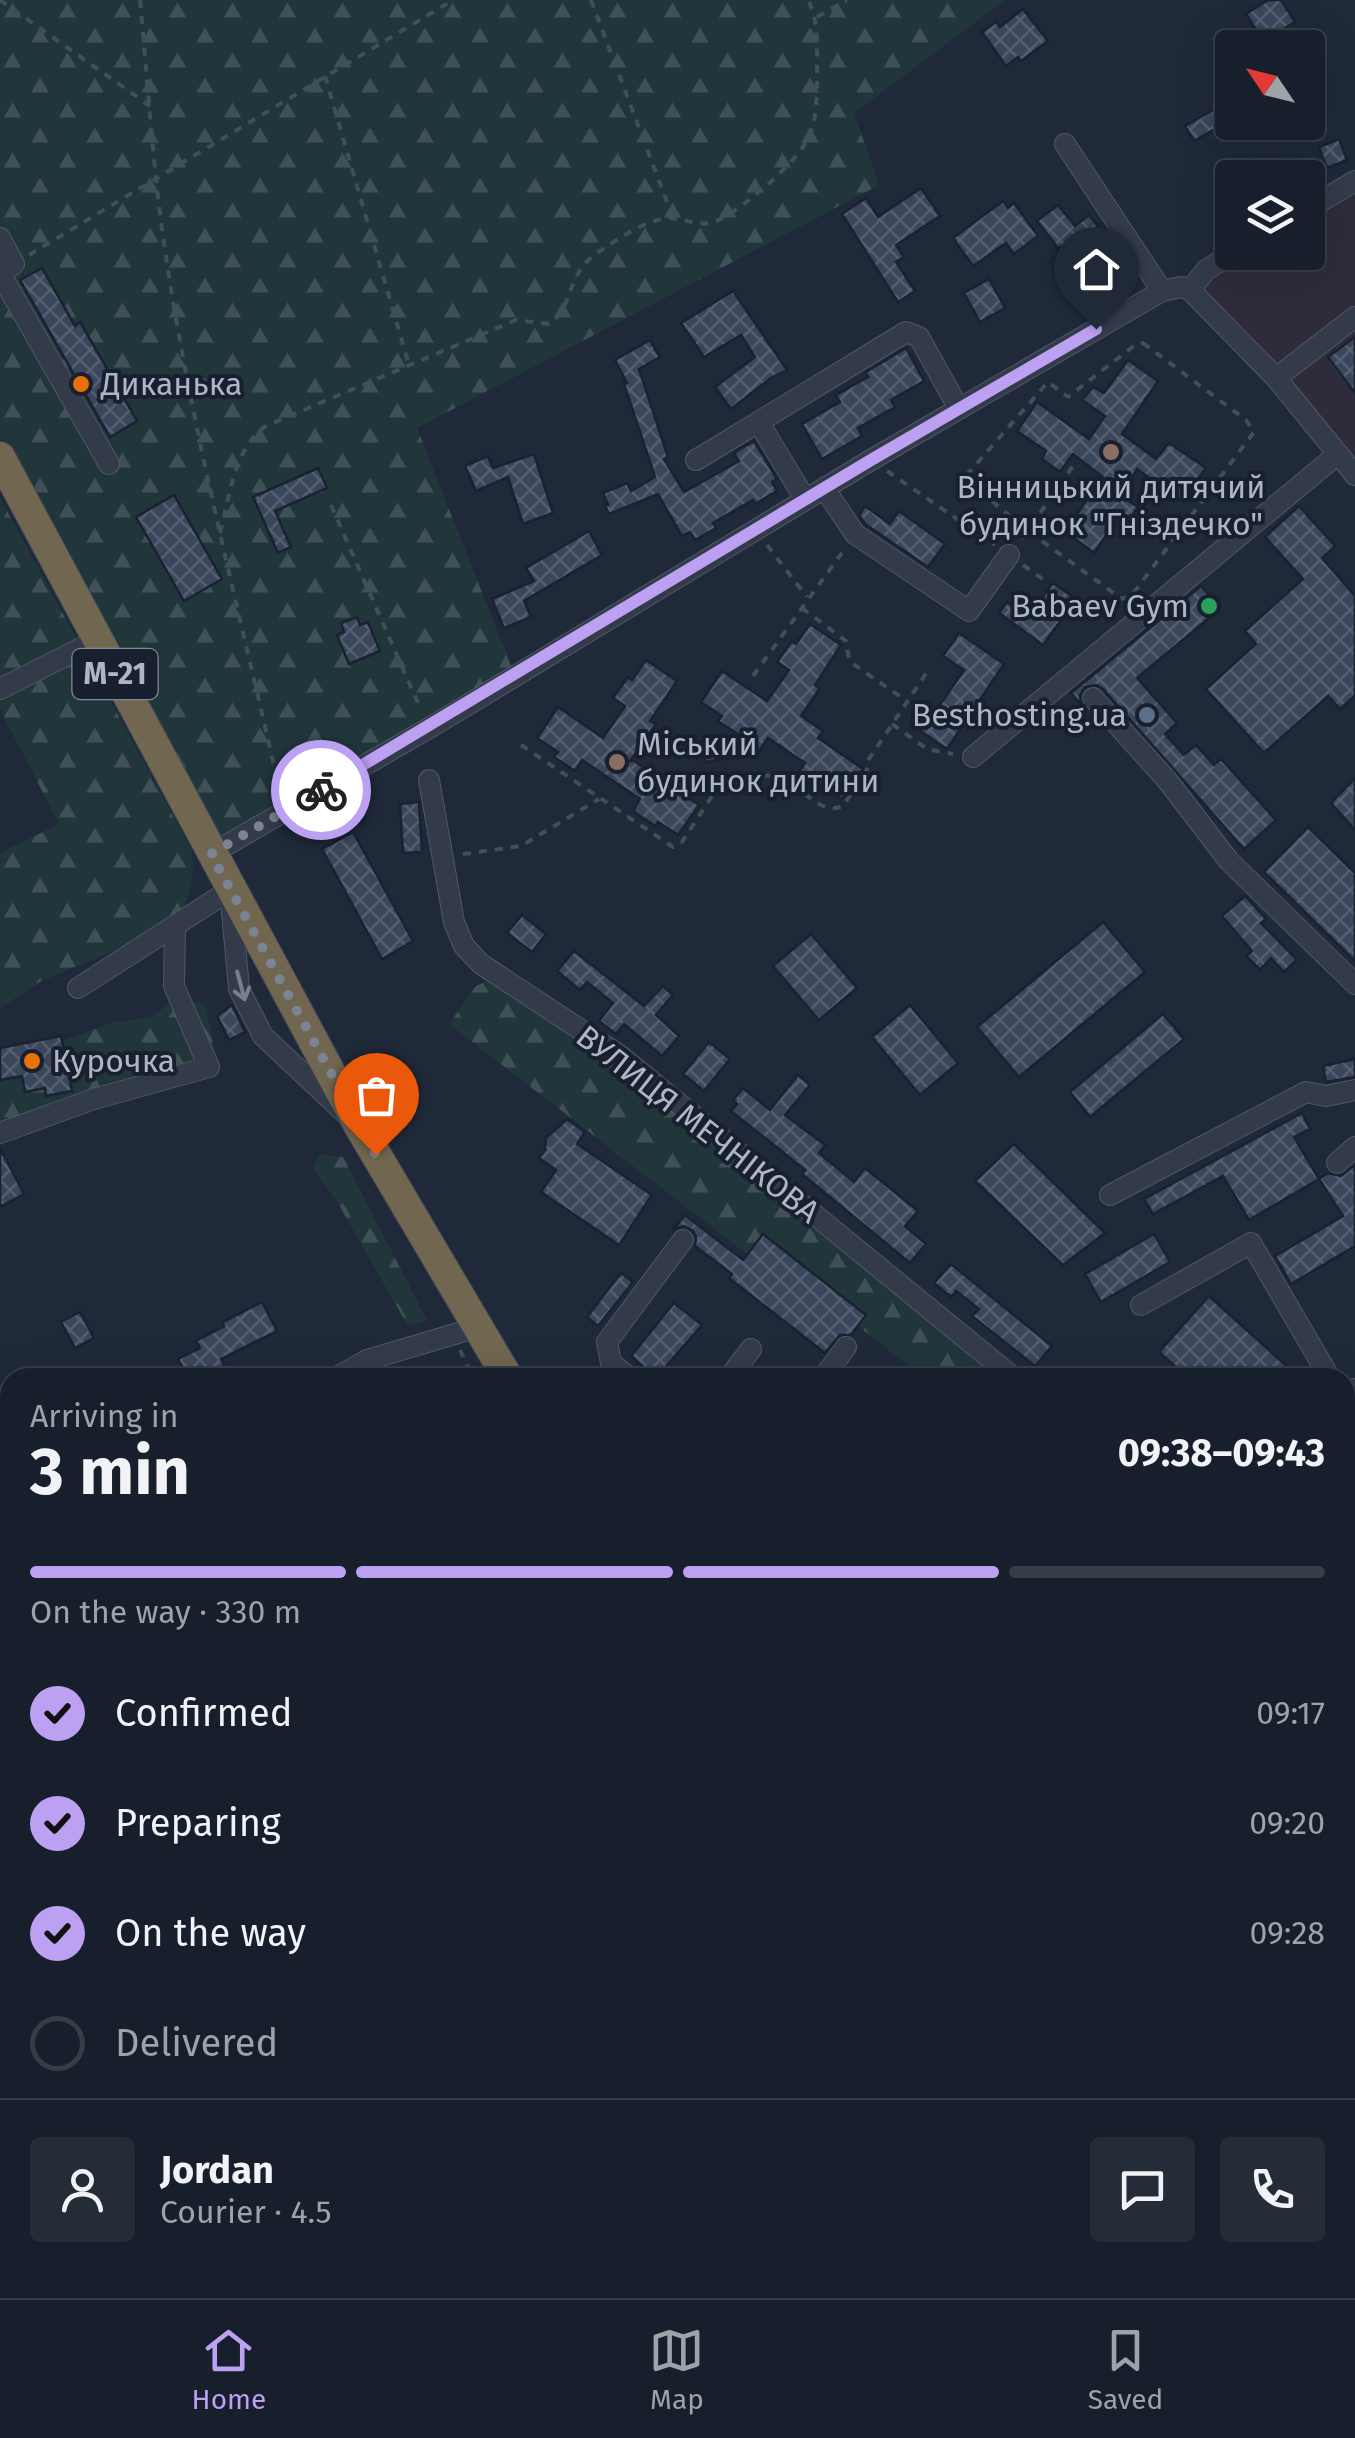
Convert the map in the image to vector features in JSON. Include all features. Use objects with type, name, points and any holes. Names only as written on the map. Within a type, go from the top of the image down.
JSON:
[{"type":"highway","name":"М-21","points":[[0,458],[358,1124],[502,1368]]},
{"type":"highway","name":"М-21","points":[[447,1278],[452,1336],[479,1368]]},
{"type":"street","points":[[1064,144],[1162,291]]},
{"type":"street","points":[[1325,199],[1355,181]]},
{"type":"street","points":[[0,238],[5,270],[109,464]]},
{"type":"street","points":[[1190,290],[1215,264]]},
{"type":"street","points":[[211,854],[1162,291],[1181,287],[1190,290],[1276,378],[1355,474]]},
{"type":"street","points":[[1276,378],[1355,317]]},
{"type":"street","points":[[696,460],[906,332],[919,337],[959,409]]},
{"type":"street","points":[[1029,368],[1048,382]]},
{"type":"street","points":[[758,423],[815,494],[856,534],[968,611],[1009,555]]},
{"type":"street","points":[[972,757],[1338,454]]},
{"type":"street","points":[[0,690],[96,640]]},
{"type":"street","points":[[1092,698],[1167,780],[1229,861],[1355,984]]},
{"type":"street","name":"ВУЛИЦЯ МЕЧНІКОВА","points":[[429,780],[458,934],[480,964],[622,1057],[1002,1368]]},
{"type":"street","points":[[78,988],[230,890],[238,989],[263,1036],[358,1124]]},
{"type":"street","points":[[0,1134],[94,1099],[209,1067],[174,986],[175,926]]},
{"type":"street","points":[[1110,1195],[1306,1092],[1326,1096],[1355,1090]]},
{"type":"street","points":[[1338,1164],[1355,1146]]},
{"type":"street","points":[[617,1368],[611,1363],[607,1342],[683,1240]]},
{"type":"street","points":[[1140,1305],[1250,1243],[1324,1368]]},
{"type":"street","points":[[352,1368],[367,1360],[452,1336]]},
{"type":"street","points":[[830,1368],[846,1347]]},
{"type":"street","points":[[737,1368],[752,1349]]},
{"type":"street","points":[[605,1368],[611,1363]]},
{"type":"path","points":[[0,0],[150,106]]},
{"type":"path","points":[[140,0],[170,286],[220,533],[284,812]]},
{"type":"path","points":[[5,270],[453,0]]},
{"type":"path","points":[[590,0],[673,218]]},
{"type":"path","points":[[220,533],[240,460],[258,431],[516,320],[549,324],[562,312],[576,272],[585,262],[654,222],[673,218],[699,224],[717,221],[752,198],[798,157],[816,116],[817,16],[808,0]]},
{"type":"path","points":[[817,16],[847,0]]},
{"type":"path","points":[[325,76],[409,365]]},
{"type":"path","points":[[1143,343],[1250,424],[1254,432],[1127,599],[1118,597],[1028,531],[964,478],[1048,382],[1068,396],[1143,343]]},
{"type":"path","points":[[871,460],[1044,580]]},
{"type":"path","points":[[1009,555],[1072,466]]},
{"type":"path","points":[[331,505],[429,728]]},
{"type":"path","points":[[756,529],[808,599]]},
{"type":"path","points":[[752,676],[856,534]]},
{"type":"path","points":[[802,608],[846,641],[853,664],[908,701]]},
{"type":"path","points":[[521,745],[673,848],[682,842],[716,790],[766,776],[782,777],[826,808],[837,809],[867,770],[867,762],[929,669]]},
{"type":"path","points":[[892,724],[927,749],[972,757]]},
{"type":"path","points":[[442,856],[522,846],[599,799]]},
{"type":"path","points":[[452,1336],[468,1368]]},
{"type":"shaded area","points":[[1355,181],[1355,475],[1190,290],[1215,269],[1325,270],[1325,199]]},
{"type":"green space","points":[[0,0],[1005,0],[854,113],[879,185],[417,428],[515,676],[220,849],[0,436]]},
{"type":"green space","points":[[0,498],[191,849],[193,870],[188,898],[175,926],[43,980],[0,1008],[0,853],[59,824],[0,709]]},
{"type":"green space","points":[[496,977],[607,1047],[1003,1368],[912,1368],[858,1326],[866,1315],[764,1235],[747,1254],[449,1024],[476,986]]},
{"type":"green space","points":[[177,999],[205,1004],[216,1057],[92,1091],[0,1124],[0,1081],[21,1077],[25,1093],[44,1089],[46,1096],[72,1091],[63,1041],[113,1022],[149,1018]]},
{"type":"green space","points":[[319,1154],[343,1157],[427,1320],[408,1326],[335,1198],[313,1169]]},
{"type":"building","points":[[1268,0],[1281,0],[1295,22],[1282,30],[1256,30],[1246,14]]},
{"type":"building","points":[[1023,9],[1048,41],[1021,61],[1018,57],[1006,66],[982,32],[996,22],[1000,27]]},
{"type":"building","points":[[1215,109],[1215,129],[1194,141],[1185,126]]},
{"type":"building","points":[[1339,139],[1347,160],[1327,168],[1319,147]]},
{"type":"building","points":[[921,188],[940,216],[896,245],[904,257],[896,262],[915,291],[898,302],[842,214],[866,198],[878,217]]},
{"type":"building","points":[[1003,201],[1008,208],[1014,203],[1038,236],[1014,254],[1006,243],[973,266],[953,238]]},
{"type":"building","points":[[1058,205],[1075,226],[1089,215],[1110,242],[1083,264],[1066,243],[1059,249],[1037,221]]},
{"type":"building","points":[[42,268],[75,326],[80,322],[137,421],[110,437],[20,280]]},
{"type":"building","points":[[989,279],[1005,308],[980,322],[964,293]]},
{"type":"building","points":[[733,291],[787,370],[731,409],[715,387],[755,357],[741,335],[704,357],[681,323]]},
{"type":"building","points":[[1355,337],[1355,393],[1328,357]]},
{"type":"building","points":[[650,340],[660,357],[639,369],[668,457],[664,459],[684,492],[739,461],[734,453],[754,441],[777,479],[772,482],[777,491],[713,523],[716,528],[695,540],[690,532],[682,536],[658,494],[609,514],[605,506],[608,505],[603,493],[627,483],[631,491],[655,477],[624,384],[627,383],[615,360]]},
{"type":"building","points":[[906,348],[924,381],[891,400],[895,407],[858,428],[862,436],[822,459],[802,424],[840,402],[836,395]]},
{"type":"building","points":[[1128,360],[1158,381],[1122,434],[1156,459],[1169,443],[1206,468],[1182,501],[1137,469],[1121,496],[1138,507],[1124,526],[1116,521],[1094,553],[1065,531],[1103,477],[1073,454],[1060,472],[1042,459],[1046,451],[1017,431],[1037,402],[1089,439],[1105,416],[1082,400],[1093,387],[1104,393]]},
{"type":"building","points":[[534,454],[553,513],[523,524],[508,477],[476,491],[465,466],[488,456],[493,468]]},
{"type":"building","points":[[318,468],[327,488],[275,511],[291,547],[278,553],[253,497]]},
{"type":"building","points":[[174,495],[222,579],[184,601],[136,517]]},
{"type":"building","points":[[865,506],[890,524],[899,511],[945,544],[928,567],[865,524],[859,515]]},
{"type":"building","points":[[1299,506],[1335,546],[1322,558],[1355,596],[1355,696],[1340,709],[1328,696],[1264,753],[1206,689],[1256,644],[1245,631],[1303,579],[1265,537]]},
{"type":"building","points":[[589,531],[602,555],[524,601],[531,617],[504,628],[492,599],[534,581],[526,568]]},
{"type":"building","points":[[1053,583],[1076,599],[1043,645],[999,613],[1007,602],[1028,617]]},
{"type":"building","points":[[1201,586],[1220,609],[1137,678],[1177,723],[1165,734],[1184,755],[1196,745],[1214,765],[1221,759],[1276,820],[1244,849],[1103,689],[1096,685],[1085,687],[1080,695],[1081,704],[1071,693]]},
{"type":"building","points":[[357,617],[360,625],[368,622],[380,651],[349,664],[337,635],[344,632],[341,623]]},
{"type":"building","points":[[810,624],[841,645],[815,685],[820,688],[801,716],[823,731],[818,738],[863,769],[842,799],[797,775],[805,763],[768,738],[757,754],[705,762],[702,742],[741,736],[718,721],[722,716],[701,702],[722,671],[767,701],[789,670],[777,662]]},
{"type":"building","points":[[959,633],[1004,664],[947,749],[910,724],[925,701],[937,709],[964,670],[943,656]]},
{"type":"building","points":[[646,660],[677,681],[650,721],[656,724],[630,761],[699,805],[678,835],[633,811],[640,799],[582,760],[575,771],[554,757],[558,752],[537,738],[558,707],[603,738],[625,706],[613,698]]},
{"type":"building","points":[[1355,778],[1355,830],[1331,803]]},
{"type":"building","points":[[419,802],[422,852],[403,853],[400,804]]},
{"type":"building","points":[[1308,827],[1355,873],[1355,961],[1264,872]]},
{"type":"building","points":[[353,832],[413,941],[382,959],[322,849]]},
{"type":"building","points":[[1245,896],[1266,919],[1261,923],[1297,960],[1284,972],[1271,958],[1260,970],[1246,956],[1252,951],[1222,916]]},
{"type":"building","points":[[522,915],[546,934],[532,952],[507,933]]},
{"type":"building","points":[[1103,922],[1145,972],[1019,1077],[977,1027]]},
{"type":"building","points":[[811,934],[857,988],[819,1020],[773,966]]},
{"type":"building","points":[[574,951],[644,1006],[663,986],[673,995],[656,1015],[679,1036],[662,1056],[624,1024],[616,1034],[599,1021],[613,1003],[587,982],[580,990],[557,971]]},
{"type":"building","points":[[232,1005],[245,1032],[229,1040],[217,1016]]},
{"type":"building","points":[[910,1005],[958,1063],[920,1095],[872,1037]]},
{"type":"building","points":[[1163,1014],[1184,1039],[1090,1117],[1070,1092]]},
{"type":"building","points":[[61,1036],[72,1091],[46,1096],[45,1088],[25,1092],[22,1076],[0,1080],[0,1048]]},
{"type":"building","points":[[709,1042],[730,1059],[704,1091],[683,1074]]},
{"type":"building","points":[[1355,1059],[1355,1077],[1326,1082],[1323,1066]]},
{"type":"building","points":[[798,1075],[810,1085],[785,1115],[825,1145],[819,1153],[854,1182],[865,1168],[918,1211],[905,1226],[926,1244],[910,1263],[731,1111],[737,1104],[733,1100],[743,1088],[770,1110]]},
{"type":"building","points":[[1302,1113],[1310,1129],[1294,1137],[1319,1179],[1249,1220],[1223,1176],[1153,1214],[1144,1199]]},
{"type":"building","points":[[567,1119],[585,1132],[577,1144],[652,1195],[619,1245],[541,1192],[556,1170],[539,1158],[545,1150],[546,1138]]},
{"type":"building","points":[[1014,1144],[1105,1233],[1063,1265],[975,1181]]},
{"type":"building","points":[[0,1148],[24,1194],[0,1207]]},
{"type":"building","points":[[1355,1165],[1355,1246],[1291,1284],[1275,1256],[1343,1216],[1319,1179],[1328,1173],[1341,1176]]},
{"type":"building","points":[[685,1215],[743,1260],[763,1234],[866,1315],[851,1335],[840,1335],[825,1353],[729,1278],[732,1274],[695,1246],[692,1230],[684,1226],[674,1229]]},
{"type":"building","points":[[1154,1234],[1170,1262],[1101,1302],[1085,1274]]},
{"type":"building","points":[[951,1264],[1052,1346],[1035,1366],[972,1316],[979,1309],[956,1291],[951,1297],[934,1283]]},
{"type":"building","points":[[621,1273],[633,1282],[598,1326],[587,1317]]},
{"type":"building","points":[[1209,1296],[1289,1368],[1177,1368],[1159,1352]]},
{"type":"building","points":[[262,1302],[277,1331],[221,1359],[225,1368],[180,1368],[178,1359],[200,1348],[196,1341],[224,1326],[223,1322]]},
{"type":"building","points":[[674,1303],[702,1325],[665,1368],[645,1368],[631,1356]]},
{"type":"building","points":[[80,1312],[94,1338],[75,1348],[61,1322]]},
{"type":"way so far","points":[[321,790],[211,854],[376,1155]]},
{"type":"place","name":"Диканька","points":[[81,384]]},
{"type":"place","name":"Вінницький дитячий будинок \"Гніздечко\"","points":[[1111,452]]},
{"type":"place","name":"Babaev Gym","points":[[1209,606]]},
{"type":"place","name":"Besthosting.ua","points":[[1147,715]]},
{"type":"place","name":"Міський будинок дитини","points":[[617,762]]},
{"type":"place","name":"Курочка","points":[[32,1061]]},
{"type":"route","points":[[321,790],[1096,329]]}]
